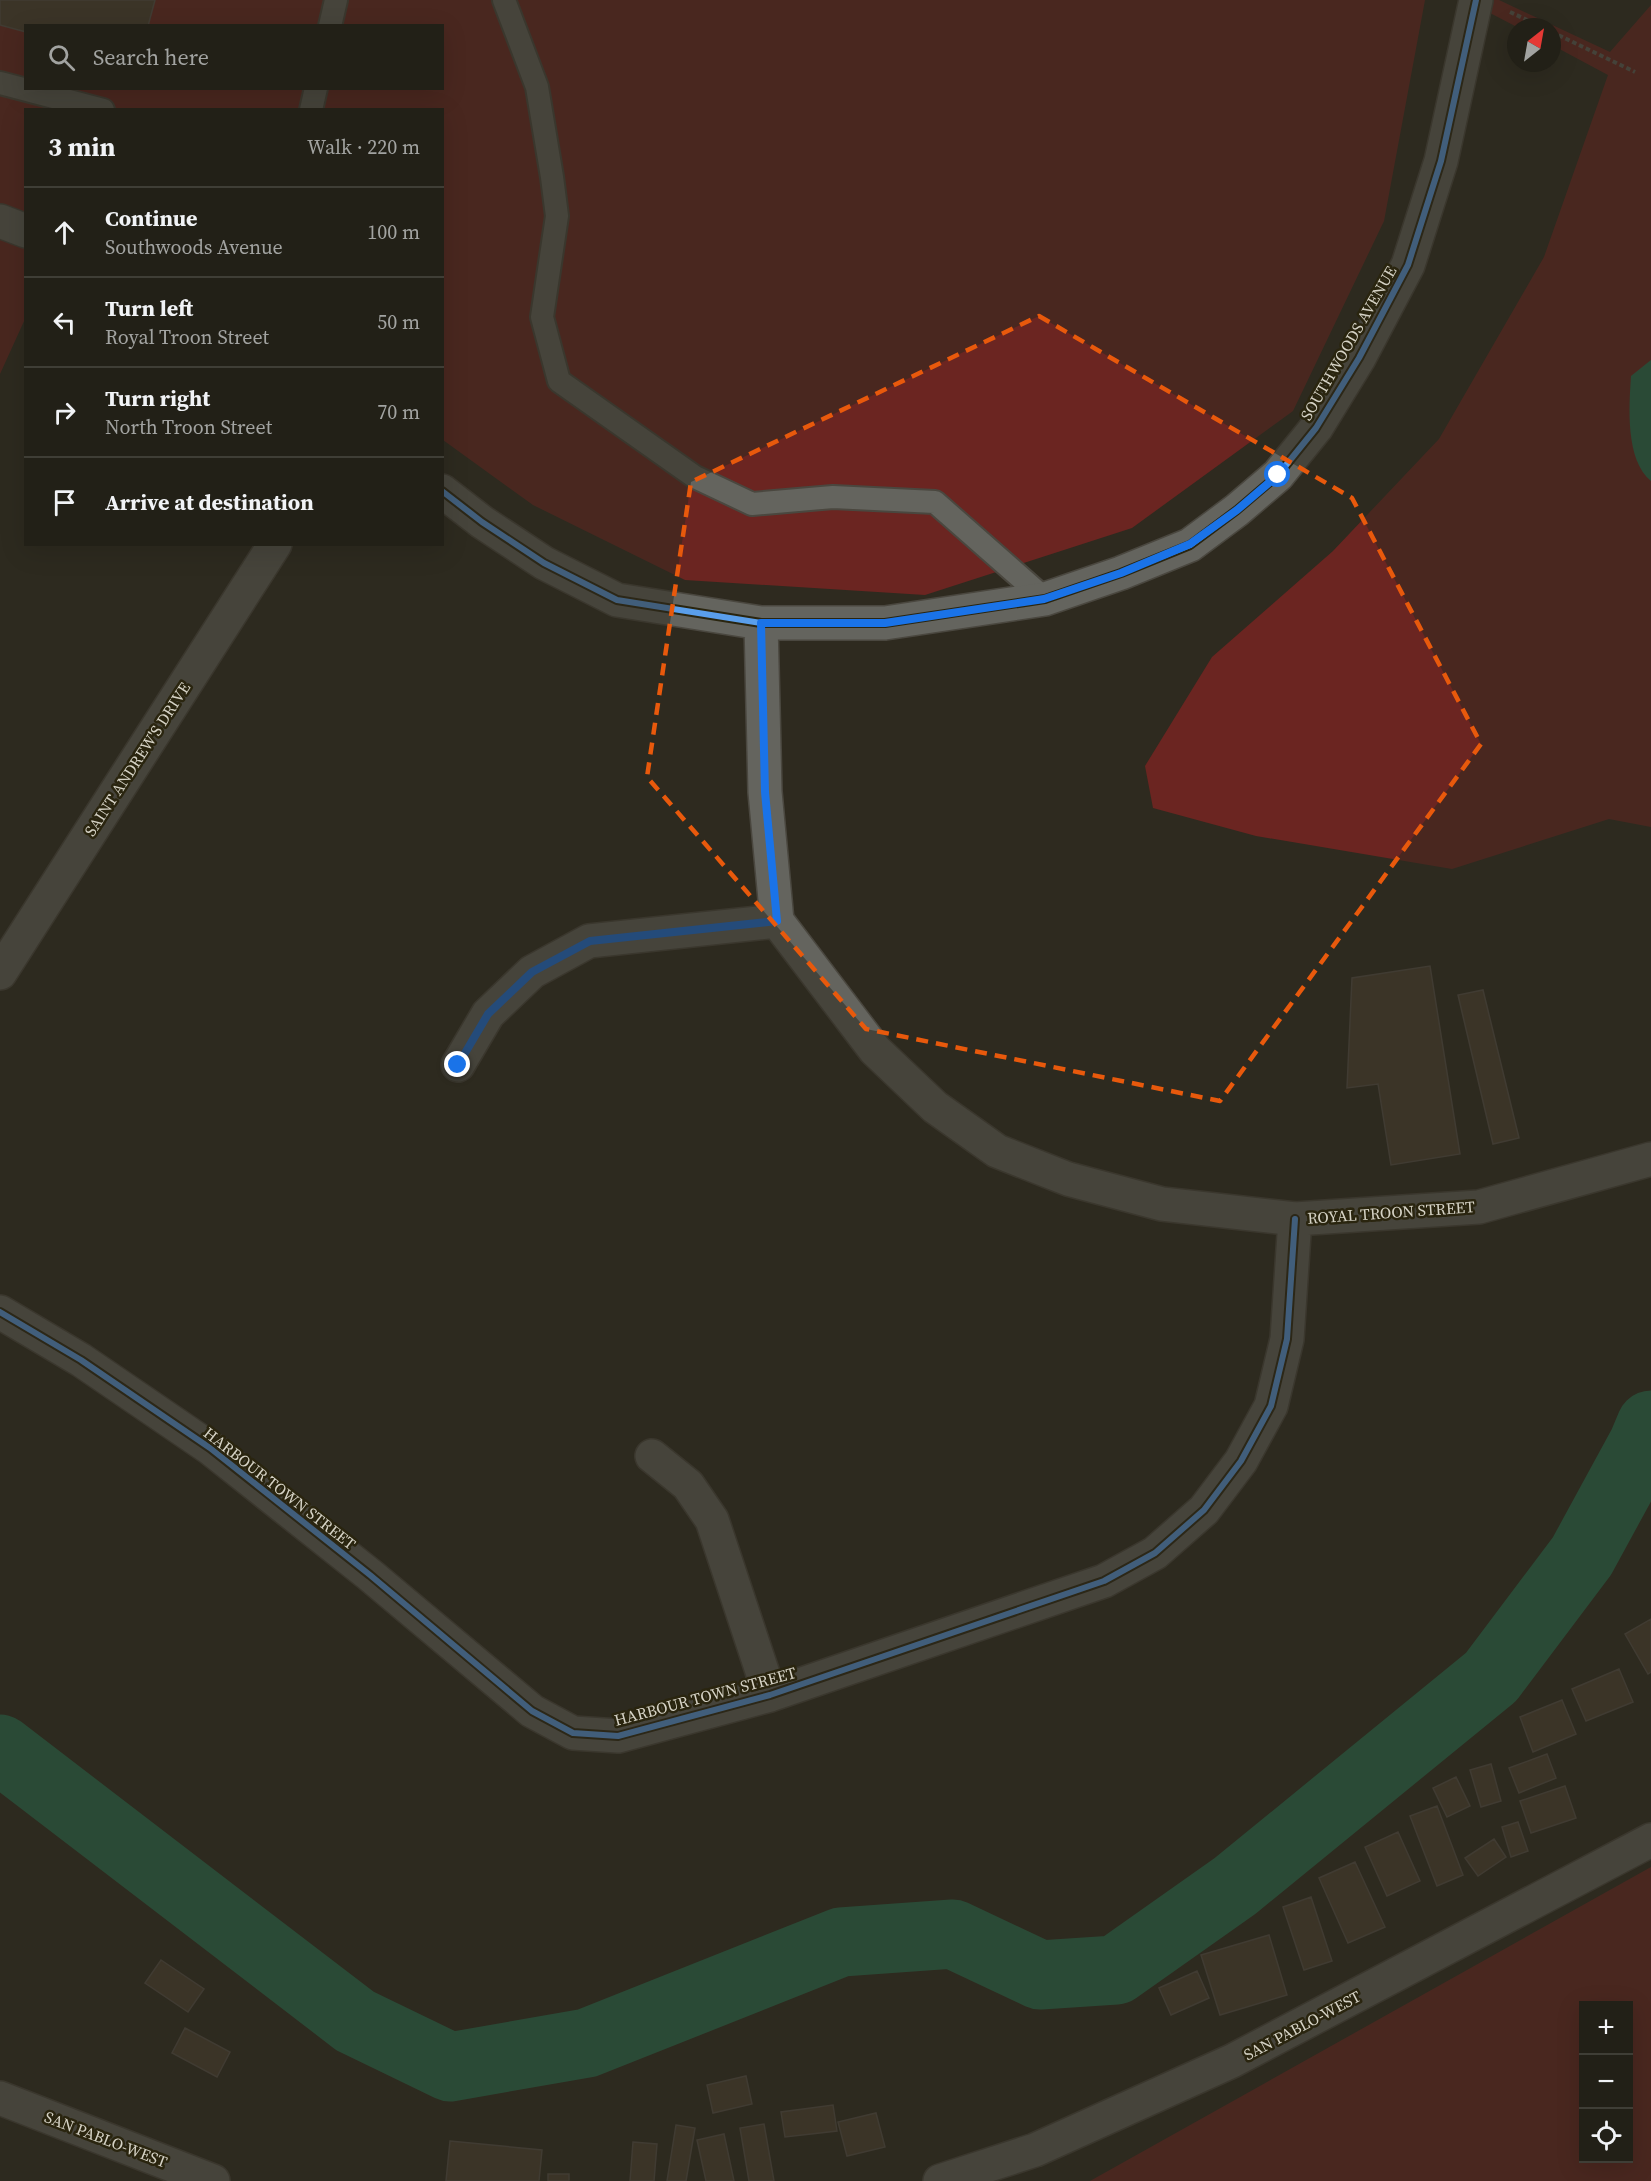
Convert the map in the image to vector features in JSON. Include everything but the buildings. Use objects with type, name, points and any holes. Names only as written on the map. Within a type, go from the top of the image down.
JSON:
[{"type":"street","name":"SOUTHWOODS AVENUE","points":[[444,493],[482,522],[544,563],[616,600],[761,623],[885,623],[1044,599],[1121,573],[1190,544],[1237,510],[1278,475],[1316,428],[1359,357],[1408,265],[1490,4]]},
{"type":"street","points":[[0,221],[24,230]]},
{"type":"street","name":"SAINT ANDREW'S DRIVE","points":[[0,974],[274,546]]},
{"type":"street","points":[[458,1065],[488,1014],[532,972],[590,941],[777,921],[765,792],[761,623]]},
{"type":"street","name":"ROYAL TROON STREET","points":[[777,921],[875,1050],[935,1107],[997,1151],[1068,1179],[1162,1204],[1295,1219],[1479,1207],[1651,1159]]},
{"type":"street","name":"HARBOUR TOWN STREET","points":[[0,1312],[81,1360],[210,1448],[370,1575],[532,1711],[573,1733],[618,1736],[770,1695],[1104,1581],[1155,1553],[1203,1510],[1241,1461],[1271,1406],[1287,1339],[1295,1219]]},
{"type":"street","points":[[652,1456],[688,1485],[712,1520],[770,1695]]},
{"type":"street","name":"SAN PABLO-WEST","points":[[939,2181],[1035,2150],[1232,2061],[1651,1840]]},
{"type":"street","name":"SAN PABLO-WEST","points":[[0,2098],[213,2181]]},
{"type":"lane","points":[[330,24],[336,0]]},
{"type":"lane","points":[[504,0],[537,87],[552,177],[557,216],[542,317],[559,381],[696,477],[752,504],[833,497],[935,502],[1044,599]]},
{"type":"lane","points":[[0,83],[24,89]]},
{"type":"lane","points":[[27,90],[96,108]]},
{"type":"lane","points":[[311,108],[316,90]]},
{"type":"path","points":[[1490,4],[1522,18]]},
{"type":"path","points":[[1561,36],[1635,72]]},
{"type":"highlighted area","points":[[1039,316],[1352,498],[1481,744],[1220,1101],[866,1029],[647,777],[691,482]]},
{"type":"shaded area","points":[[0,0],[1425,0],[1384,221],[1293,411],[1132,528],[925,595],[685,580],[533,505],[444,441],[444,108],[24,108],[24,321],[0,374]]},
{"type":"shaded area","points":[[1465,0],[1499,0],[1537,18],[1507,18],[1507,22]]},
{"type":"shaded area","points":[[1651,5],[1651,827],[1609,819],[1452,869],[1256,836],[1153,808],[1145,766],[1212,657],[1333,551],[1439,439],[1544,257],[1608,75],[1561,50],[1561,29],[1610,52]]},
{"type":"shaded area","points":[[1651,360],[1651,481],[1643,472],[1633,446],[1630,432],[1630,402],[1631,376]]},
{"type":"shaded area","points":[[1651,1867],[1651,2181],[1090,2181]]},
{"type":"waterway","points":[[0,1749],[355,2021],[450,2067],[587,2043],[841,1942],[953,1934],[1040,1975],[1116,1970],[1235,1886],[1491,1677],[1582,1556],[1651,1425]]},
{"type":"cycle path","points":[[444,493],[482,522],[544,563],[617,600],[761,623],[885,623],[1045,599],[1121,573],[1190,545],[1237,510],[1278,475],[1316,428],[1359,358],[1408,265],[1441,161],[1476,0]]},
{"type":"cycle path","points":[[0,1312],[81,1360],[210,1448],[370,1575],[532,1711],[573,1733],[618,1736],[770,1695],[1104,1581],[1155,1553],[1204,1510],[1241,1461],[1271,1406],[1287,1339],[1295,1219]]},
{"type":"route","points":[[458,1065],[488,1014],[532,972],[590,941],[777,921],[765,792],[761,623],[885,623],[1044,599],[1121,573],[1190,544],[1237,510],[1278,475]]}]
